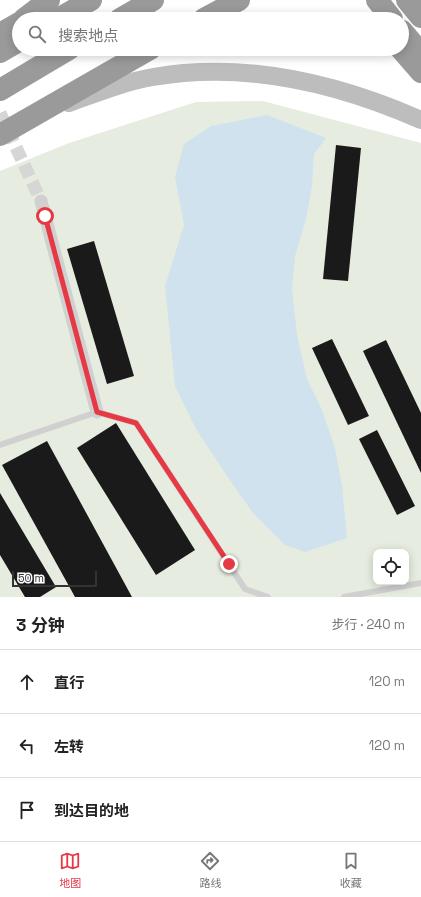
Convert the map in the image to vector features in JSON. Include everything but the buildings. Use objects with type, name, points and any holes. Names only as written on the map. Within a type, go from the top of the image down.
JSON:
[{"type":"highway","points":[[33,12],[49,0]]},
{"type":"highway","points":[[70,12],[91,0]]},
{"type":"highway","points":[[132,12],[153,0]]},
{"type":"highway","points":[[217,12],[239,0]]},
{"type":"highway","points":[[361,0],[370,12]]},
{"type":"highway","points":[[377,0],[386,12]]},
{"type":"highway","points":[[407,0],[421,17]]},
{"type":"highway","points":[[0,34],[12,26]]},
{"type":"highway","points":[[409,39],[421,53]]},
{"type":"highway","points":[[0,52],[12,46]]},
{"type":"highway","points":[[0,90],[57,56]]},
{"type":"highway","points":[[0,136],[138,56]]},
{"type":"highway","points":[[407,56],[421,72]]},
{"type":"main road","points":[[0,136],[68,104],[109,89],[152,77],[184,73],[220,72],[292,78],[350,93],[388,106],[421,120]]},
{"type":"street","points":[[41,201],[97,412]]},
{"type":"lane","points":[[0,445],[97,412],[136,423],[246,589],[268,597]]},
{"type":"lane","points":[[344,597],[421,583]]},
{"type":"shaded area","points":[[263,101],[421,143],[421,597],[0,597],[0,171],[69,143],[196,102]]},
{"type":"water","points":[[267,115],[326,138],[314,154],[312,186],[306,219],[295,256],[292,289],[297,335],[307,379],[322,410],[335,448],[342,486],[347,538],[305,552],[285,545],[253,513],[196,429],[175,386],[165,286],[184,225],[175,177],[184,144],[211,126]]},
{"type":"tunnel","points":[[0,113],[41,201]]},
{"type":"route","points":[[45,216],[97,412],[136,423],[229,564]]}]
